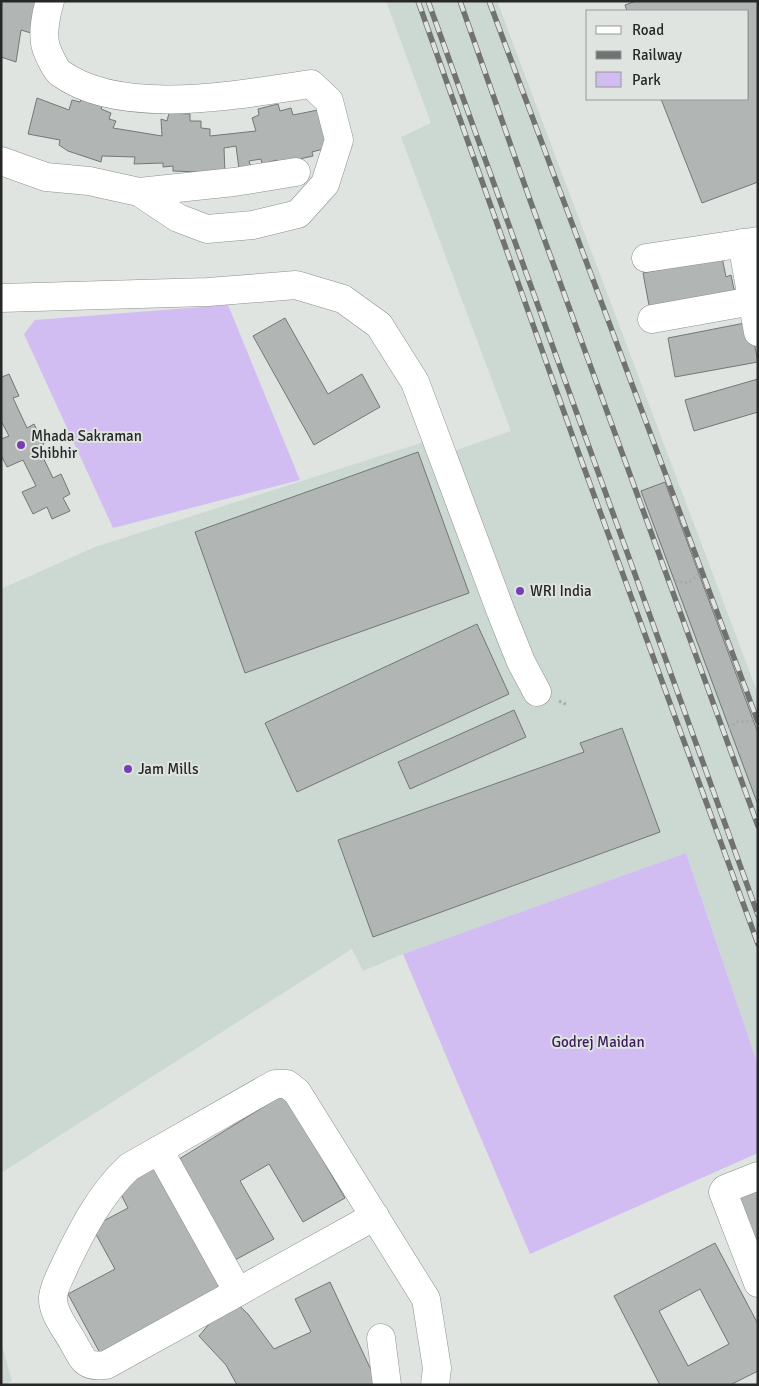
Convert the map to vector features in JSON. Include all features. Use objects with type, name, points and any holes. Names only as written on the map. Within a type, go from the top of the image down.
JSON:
[{"type":"street","points":[[50,1],[45,44],[59,72],[88,87],[129,98],[185,99],[312,84],[329,101],[339,140],[325,184],[298,214],[253,225],[207,229],[178,218],[139,192]]},
{"type":"street","points":[[1,162],[46,177],[89,181],[139,192],[234,182],[296,172]]},
{"type":"street","points":[[646,258],[750,242],[758,332]]},
{"type":"street","points":[[1,298],[208,292],[296,285],[343,299],[380,325],[415,382],[521,662],[537,692]]},
{"type":"street","points":[[652,319],[755,300]]},
{"type":"street","points":[[375,1216],[106,1365],[93,1367],[84,1361],[55,1310],[53,1297],[57,1284],[89,1219],[114,1181],[129,1167],[275,1084],[288,1084],[297,1092],[375,1216],[426,1299],[437,1368],[435,1385]]},
{"type":"street","points":[[159,1150],[238,1292]]},
{"type":"street","points":[[758,1176],[725,1189],[723,1192],[758,1283]]},
{"type":"street","points":[[381,1338],[387,1385]]},
{"type":"path","points":[[676,581],[688,583],[699,574]]},
{"type":"path","points":[[729,728],[736,722],[753,721]]},
{"type":"shaded area","points":[[386,1],[497,1],[758,694],[758,1065],[686,853],[403,954],[363,971],[352,949],[1,1173],[1,589],[95,547],[430,440],[454,451],[511,431],[401,137],[431,123]]},
{"type":"shaded area","points":[[1,1342],[12,1381],[6,1385],[1,1385]]},
{"type":"green space","points":[[228,305],[300,480],[113,528],[24,334],[35,320]]},
{"type":"green space","name":"Godrej Maidan","points":[[686,853],[758,1065],[758,1153],[530,1254],[403,954]]},
{"type":"building","points":[[1,1],[39,1],[31,33],[21,30],[16,62],[1,57]]},
{"type":"building","points":[[636,1],[758,1],[758,182],[702,203],[661,100],[749,100],[749,10],[627,10],[625,5]]},
{"type":"building","points":[[82,96],[103,104],[101,109],[111,113],[109,119],[116,121],[113,128],[162,136],[161,119],[167,121],[169,113],[190,114],[190,121],[201,121],[201,128],[210,129],[210,136],[256,131],[252,118],[259,115],[258,109],[278,104],[280,111],[291,108],[293,115],[318,110],[327,148],[312,152],[313,156],[277,164],[277,160],[262,164],[261,159],[249,161],[251,167],[239,169],[236,146],[224,148],[225,173],[173,171],[173,166],[163,167],[163,163],[134,164],[135,157],[102,156],[101,162],[68,151],[59,145],[60,140],[28,134],[37,98],[69,110],[72,100],[80,102]]},
{"type":"building","points":[[722,257],[726,277],[731,275],[736,299],[651,316],[643,273]]},
{"type":"building","points":[[285,318],[328,394],[362,374],[380,407],[314,445],[253,336]]},
{"type":"building","points":[[750,322],[758,362],[675,377],[668,338]]},
{"type":"building","name":"Mhada Sakraman Shibhir","points":[[1,374],[2,377],[9,374],[19,396],[13,398],[27,428],[34,424],[44,444],[38,447],[53,478],[61,474],[70,494],[63,498],[70,511],[52,519],[47,507],[33,514],[22,492],[36,486],[23,460],[7,467],[1,455],[1,439],[9,436],[1,421]]},
{"type":"building","points":[[758,379],[758,412],[694,431],[685,400]]},
{"type":"building","points":[[418,452],[469,593],[245,673],[195,532]]},
{"type":"building","points":[[665,482],[758,733],[758,805],[641,491]]},
{"type":"building","points":[[477,624],[509,694],[297,792],[265,723]]},
{"type":"building","points":[[514,710],[526,737],[410,789],[398,762]]},
{"type":"building","points":[[622,728],[660,832],[373,937],[338,840],[584,752],[580,743]]},
{"type":"building","points":[[284,1094],[345,1198],[303,1222],[269,1164],[240,1181],[274,1239],[235,1260],[176,1161]]},
{"type":"building","points":[[154,1165],[222,1291],[101,1355],[68,1294],[115,1269],[92,1227],[128,1208],[116,1185]]},
{"type":"building","points":[[758,1182],[758,1271],[728,1193]]},
{"type":"building","points":[[715,1243],[758,1324],[758,1371],[730,1385],[660,1385],[614,1296]],"holes":[[[700,1289],[729,1344],[688,1366],[659,1311]]]},
{"type":"building","points":[[330,1282],[378,1385],[237,1385],[226,1365],[199,1336],[231,1298],[248,1314],[274,1349],[311,1332],[295,1299]]},
{"type":"railway","points":[[418,1],[575,443],[758,944]]},
{"type":"railway","points":[[428,1],[758,915]]},
{"type":"railway","points":[[460,1],[530,200],[758,826]]},
{"type":"railway","points":[[489,1],[758,722]]},
{"type":"place","name":"Mhada Sakraman Shibhir","points":[[21,445]]},
{"type":"place","name":"WRI India","points":[[520,591]]},
{"type":"place","name":"Jam Mills","points":[[128,769]]}]
